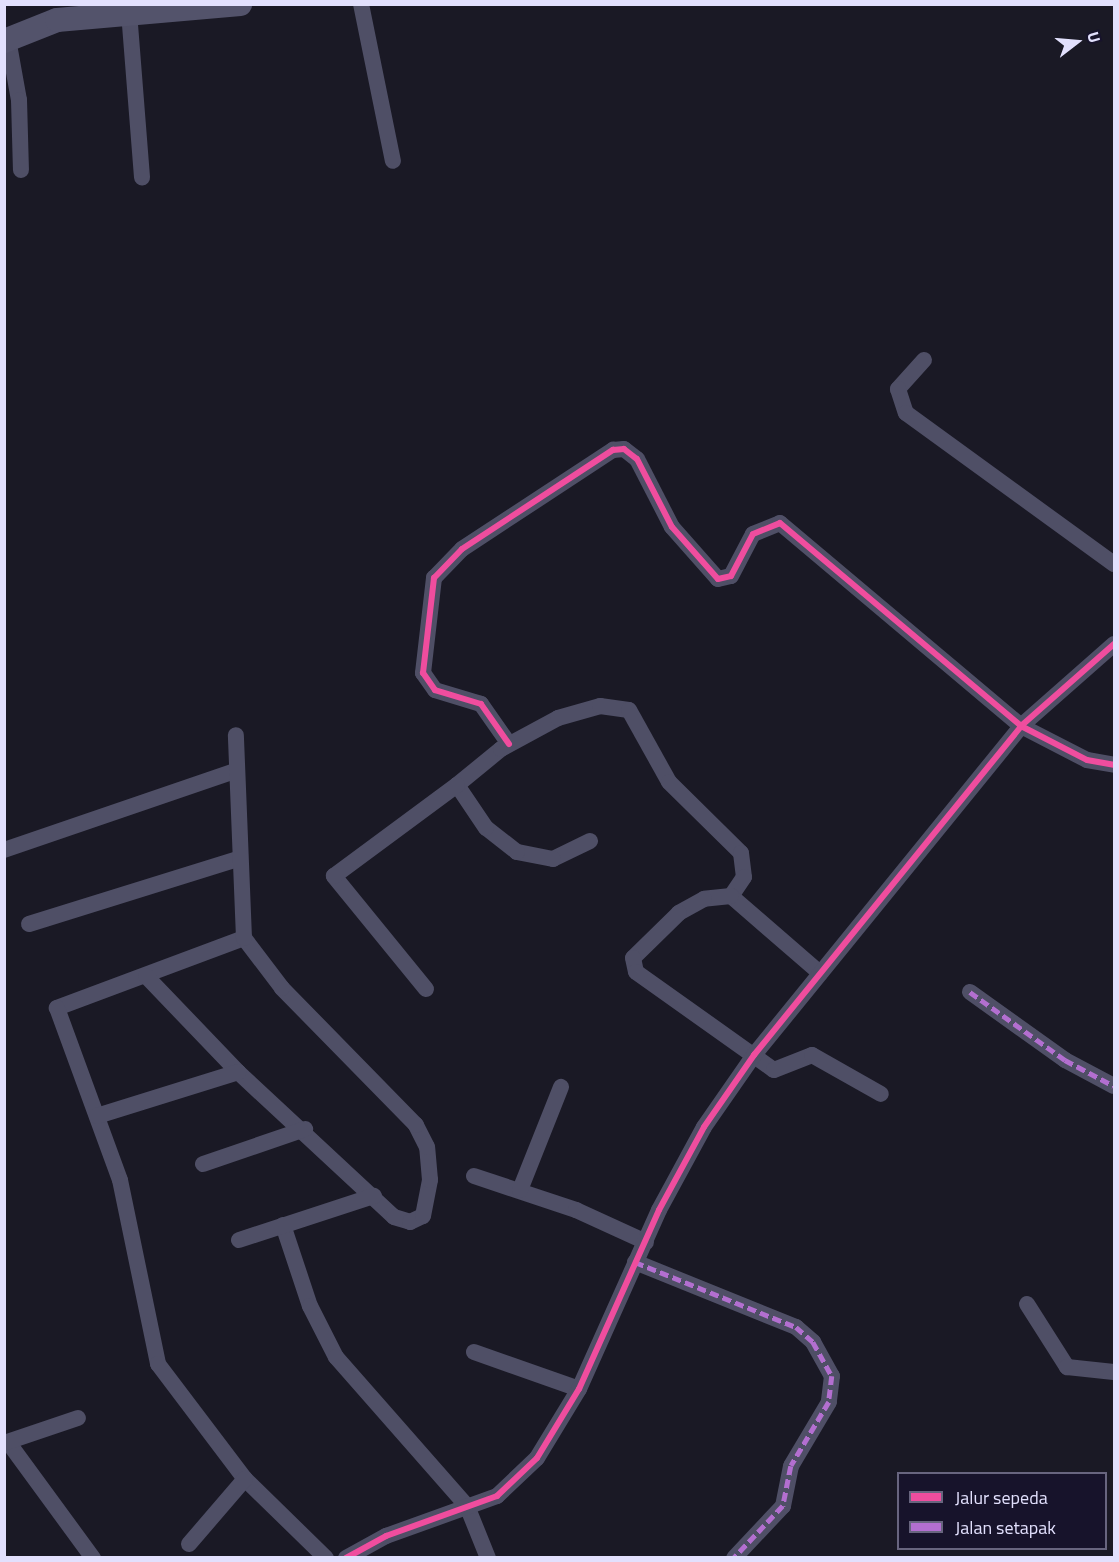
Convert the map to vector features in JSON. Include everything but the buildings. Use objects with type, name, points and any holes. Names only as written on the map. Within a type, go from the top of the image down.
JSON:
[{"type":"street","points":[[21,171],[19,100],[6,40],[57,20],[240,4]]},
{"type":"street","points":[[361,4],[393,160]]},
{"type":"street","points":[[129,12],[142,177]]},
{"type":"street","points":[[924,360],[898,389],[906,413],[1114,564]]},
{"type":"street","points":[[509,744],[481,704],[435,690],[423,673],[434,578],[462,549],[613,450],[624,449],[637,459],[672,527],[718,579],[731,576],[753,534],[780,523],[1021,726],[1087,760],[1114,765]]},
{"type":"street","points":[[346,1557],[467,1506],[497,1496],[537,1458],[579,1389],[635,1262],[704,1127],[754,1055],[1021,726],[1114,644]]},
{"type":"street","points":[[426,989],[334,876],[509,744],[580,710],[628,710],[669,782],[741,853],[744,877],[731,896]]},
{"type":"street","points":[[146,976],[238,1072],[305,1129],[394,1217],[410,1222],[423,1216],[430,1180],[428,1147],[416,1125],[282,988],[244,938],[238,859],[236,735]]},
{"type":"street","points":[[4,850],[235,771]]},
{"type":"street","points":[[457,785],[486,828],[517,852],[553,859],[590,841]]},
{"type":"street","points":[[29,924],[238,859]]},
{"type":"street","points":[[820,973],[731,896],[704,899],[679,913],[633,958],[633,967],[774,1070],[812,1055],[881,1094]]},
{"type":"street","points":[[244,938],[57,1008],[120,1180],[158,1364],[245,1479],[326,1557]]},
{"type":"street","points":[[970,993],[1065,1060],[1114,1086]]},
{"type":"street","points":[[98,1116],[238,1072]]},
{"type":"street","points":[[520,1190],[561,1088]]},
{"type":"street","points":[[203,1164],[305,1129]]},
{"type":"street","points":[[474,1176],[520,1190],[646,1242]]},
{"type":"street","points":[[239,1240],[374,1196]]},
{"type":"street","points":[[283,1225],[307,1297],[336,1357],[382,1416],[467,1506],[489,1557]]},
{"type":"street","points":[[635,1262],[796,1327],[813,1341],[832,1376],[829,1402],[791,1466],[783,1506],[734,1557]]},
{"type":"street","points":[[1027,1304],[1068,1367],[1114,1372]]},
{"type":"street","points":[[474,1352],[579,1389]]},
{"type":"street","points":[[78,1418],[6,1442],[93,1557]]},
{"type":"street","points":[[189,1544],[245,1479]]},
{"type":"marked path","points":[[970,992],[1065,1060],[1114,1086]]},
{"type":"marked path","points":[[635,1262],[796,1327],[813,1342],[832,1376],[829,1402],[791,1466],[783,1506],[734,1558]]},
{"type":"cycle path","points":[[509,744],[481,704],[435,690],[423,673],[434,578],[462,549],[613,450],[624,449],[637,459],[672,527],[718,579],[731,576],[753,534],[780,523],[1021,726],[1087,760],[1114,765]]},
{"type":"cycle path","points":[[346,1558],[386,1536],[497,1496],[537,1458],[579,1389],[659,1210],[704,1127],[754,1055],[1021,726],[1114,644]]}]
